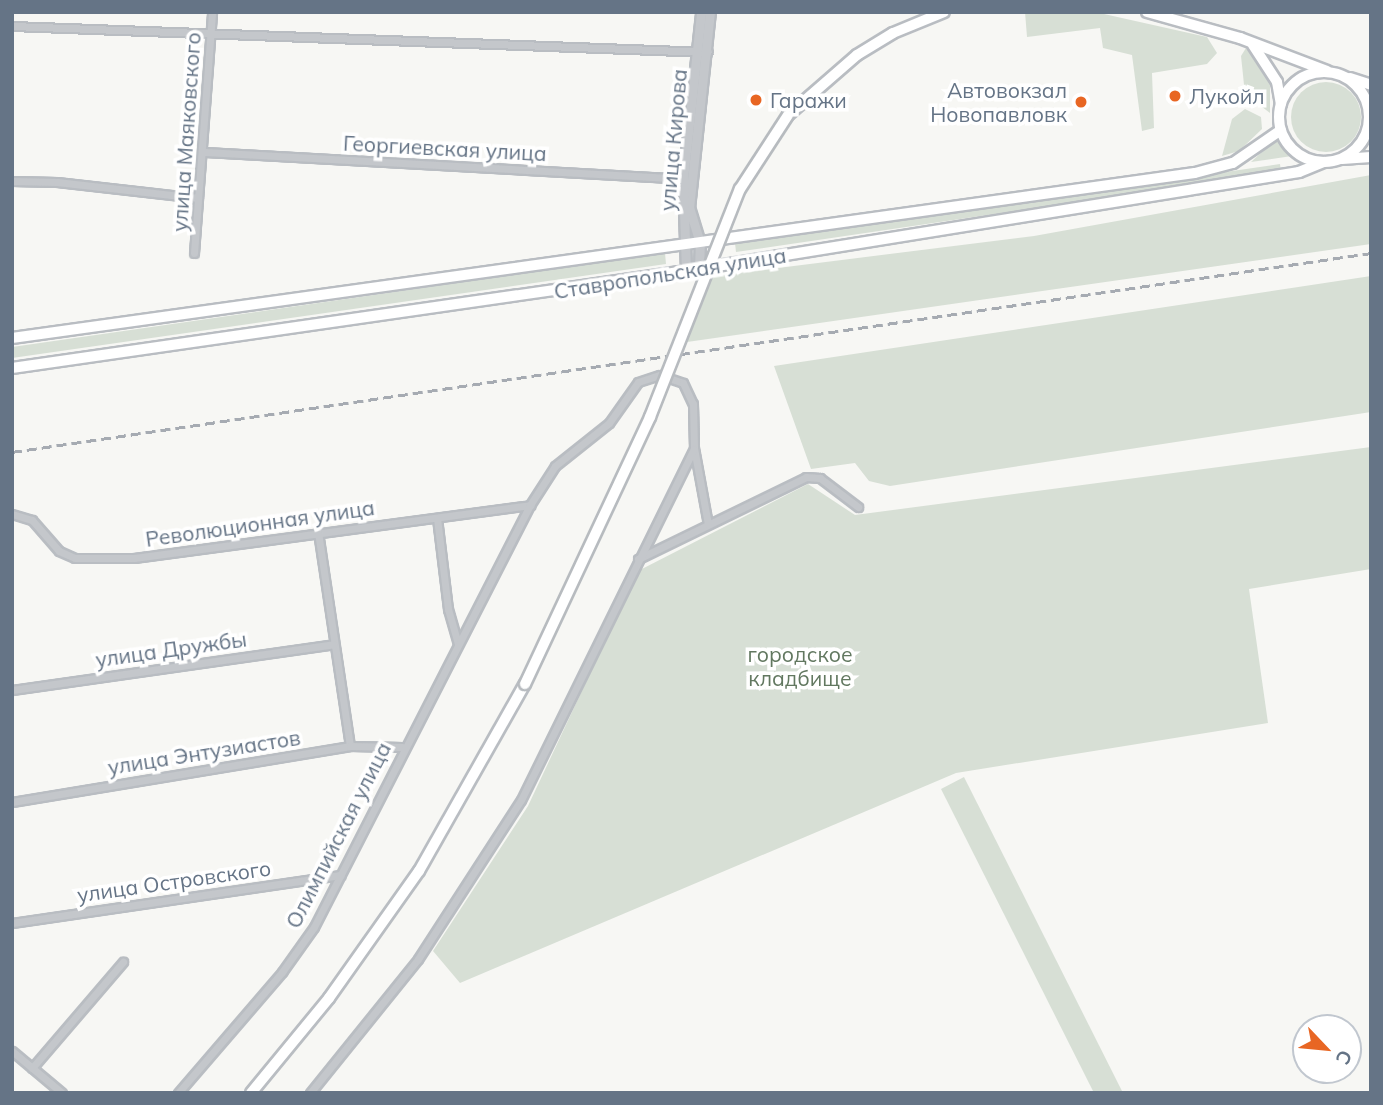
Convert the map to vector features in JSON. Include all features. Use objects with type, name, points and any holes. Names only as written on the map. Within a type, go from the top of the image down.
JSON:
[{"type":"main road","points":[[251,1093],[329,998],[419,871],[526,684],[650,417],[740,189],[788,116],[820,83],[857,55],[893,33],[944,12]]},
{"type":"main road","points":[[1147,12],[1251,43],[1371,85]]},
{"type":"main road","points":[[1251,43],[1277,82],[1281,104],[1281,131],[1293,150],[1324,162],[1371,157]]},
{"type":"main road","points":[[1281,104],[1295,83],[1318,73],[1331,73]]},
{"type":"main road","points":[[1339,159],[1358,146],[1368,113],[1361,91],[1343,76]]},
{"type":"main road","name":"Ставропольская улица","points":[[12,338],[1195,173],[1233,163],[1281,131]]},
{"type":"main road","name":"Ставропольская улица","points":[[12,368],[699,269],[1286,174],[1324,162]]},
{"type":"street","name":"улица Маяковского","points":[[194,253],[205,152],[212,12]]},
{"type":"street","name":"улица Кирова","points":[[699,269],[700,243],[689,208],[703,51],[701,12]]},
{"type":"street","name":"улица Кирова","points":[[686,271],[688,244],[683,178],[710,12]]},
{"type":"street","points":[[12,26],[703,51]]},
{"type":"street","name":"Георгиевская улица","points":[[205,152],[683,178]]},
{"type":"street","points":[[12,181],[57,182],[198,198]]},
{"type":"street","name":"Олимпийская улица","points":[[178,1093],[282,972],[314,927],[402,747],[530,505],[555,466],[609,423],[638,382],[660,375],[674,377],[683,383],[692,404],[694,448]]},
{"type":"street","points":[[694,448],[708,524]]},
{"type":"street","points":[[310,1093],[418,959],[521,800],[694,448]]},
{"type":"street","points":[[638,559],[806,477],[820,478],[858,508]]},
{"type":"street","name":"Революционная улица","points":[[12,514],[32,520],[59,551],[75,558],[134,558],[530,505]]},
{"type":"street","points":[[437,518],[448,609],[458,644]]},
{"type":"street","points":[[318,532],[350,746]]},
{"type":"street","name":"улица Дружбы","points":[[12,690],[334,644]]},
{"type":"street","name":"улица Энтузиастов","points":[[12,802],[350,746],[402,747]]},
{"type":"street","name":"улица Островского","points":[[12,923],[341,875]]},
{"type":"street","points":[[32,1068],[123,962]]},
{"type":"street","points":[[12,1051],[62,1093]]},
{"type":"green space","points":[[1025,12],[1095,12],[1207,37],[1217,53],[1207,64],[1152,73],[1154,128],[1142,131],[1132,55],[1103,48],[1100,28],[1027,37]]},
{"type":"green space","points":[[1246,48],[1270,79],[1270,113],[1245,94],[1241,56]]},
{"type":"green space","points":[[1333,82],[1346,88],[1355,97],[1359,103],[1359,131],[1351,142],[1340,150],[1319,152],[1301,142],[1293,131],[1291,110],[1301,92],[1312,84]]},
{"type":"green space","points":[[1245,109],[1261,117],[1262,129],[1239,151],[1222,156],[1232,119]]},
{"type":"green space","points":[[1276,135],[1292,156],[1251,162],[1265,149]]},
{"type":"green space","points":[[1280,164],[1281,172],[736,252],[735,243]]},
{"type":"green space","points":[[1371,175],[1371,244],[687,342],[713,276],[1034,236]]},
{"type":"green space","points":[[665,253],[666,264],[12,358],[12,347]]},
{"type":"green space","points":[[1371,276],[1371,412],[890,486],[869,481],[855,463],[811,469],[774,366]]},
{"type":"green space","name":"городское кладбище","points":[[1371,447],[1371,569],[1249,589],[1268,723],[956,773],[460,983],[433,951],[528,806],[638,571],[808,484],[855,515]]},
{"type":"green space","points":[[964,777],[1123,1093],[1094,1093],[941,789]]},
{"type":"railway","points":[[12,452],[1371,253]]},
{"type":"place","name":"Лукойл","points":[[1175,96]]},
{"type":"place","name":"Гаражи","points":[[756,100]]},
{"type":"place","name":"Автовокзал Новопавловк","points":[[1081,102]]}]
